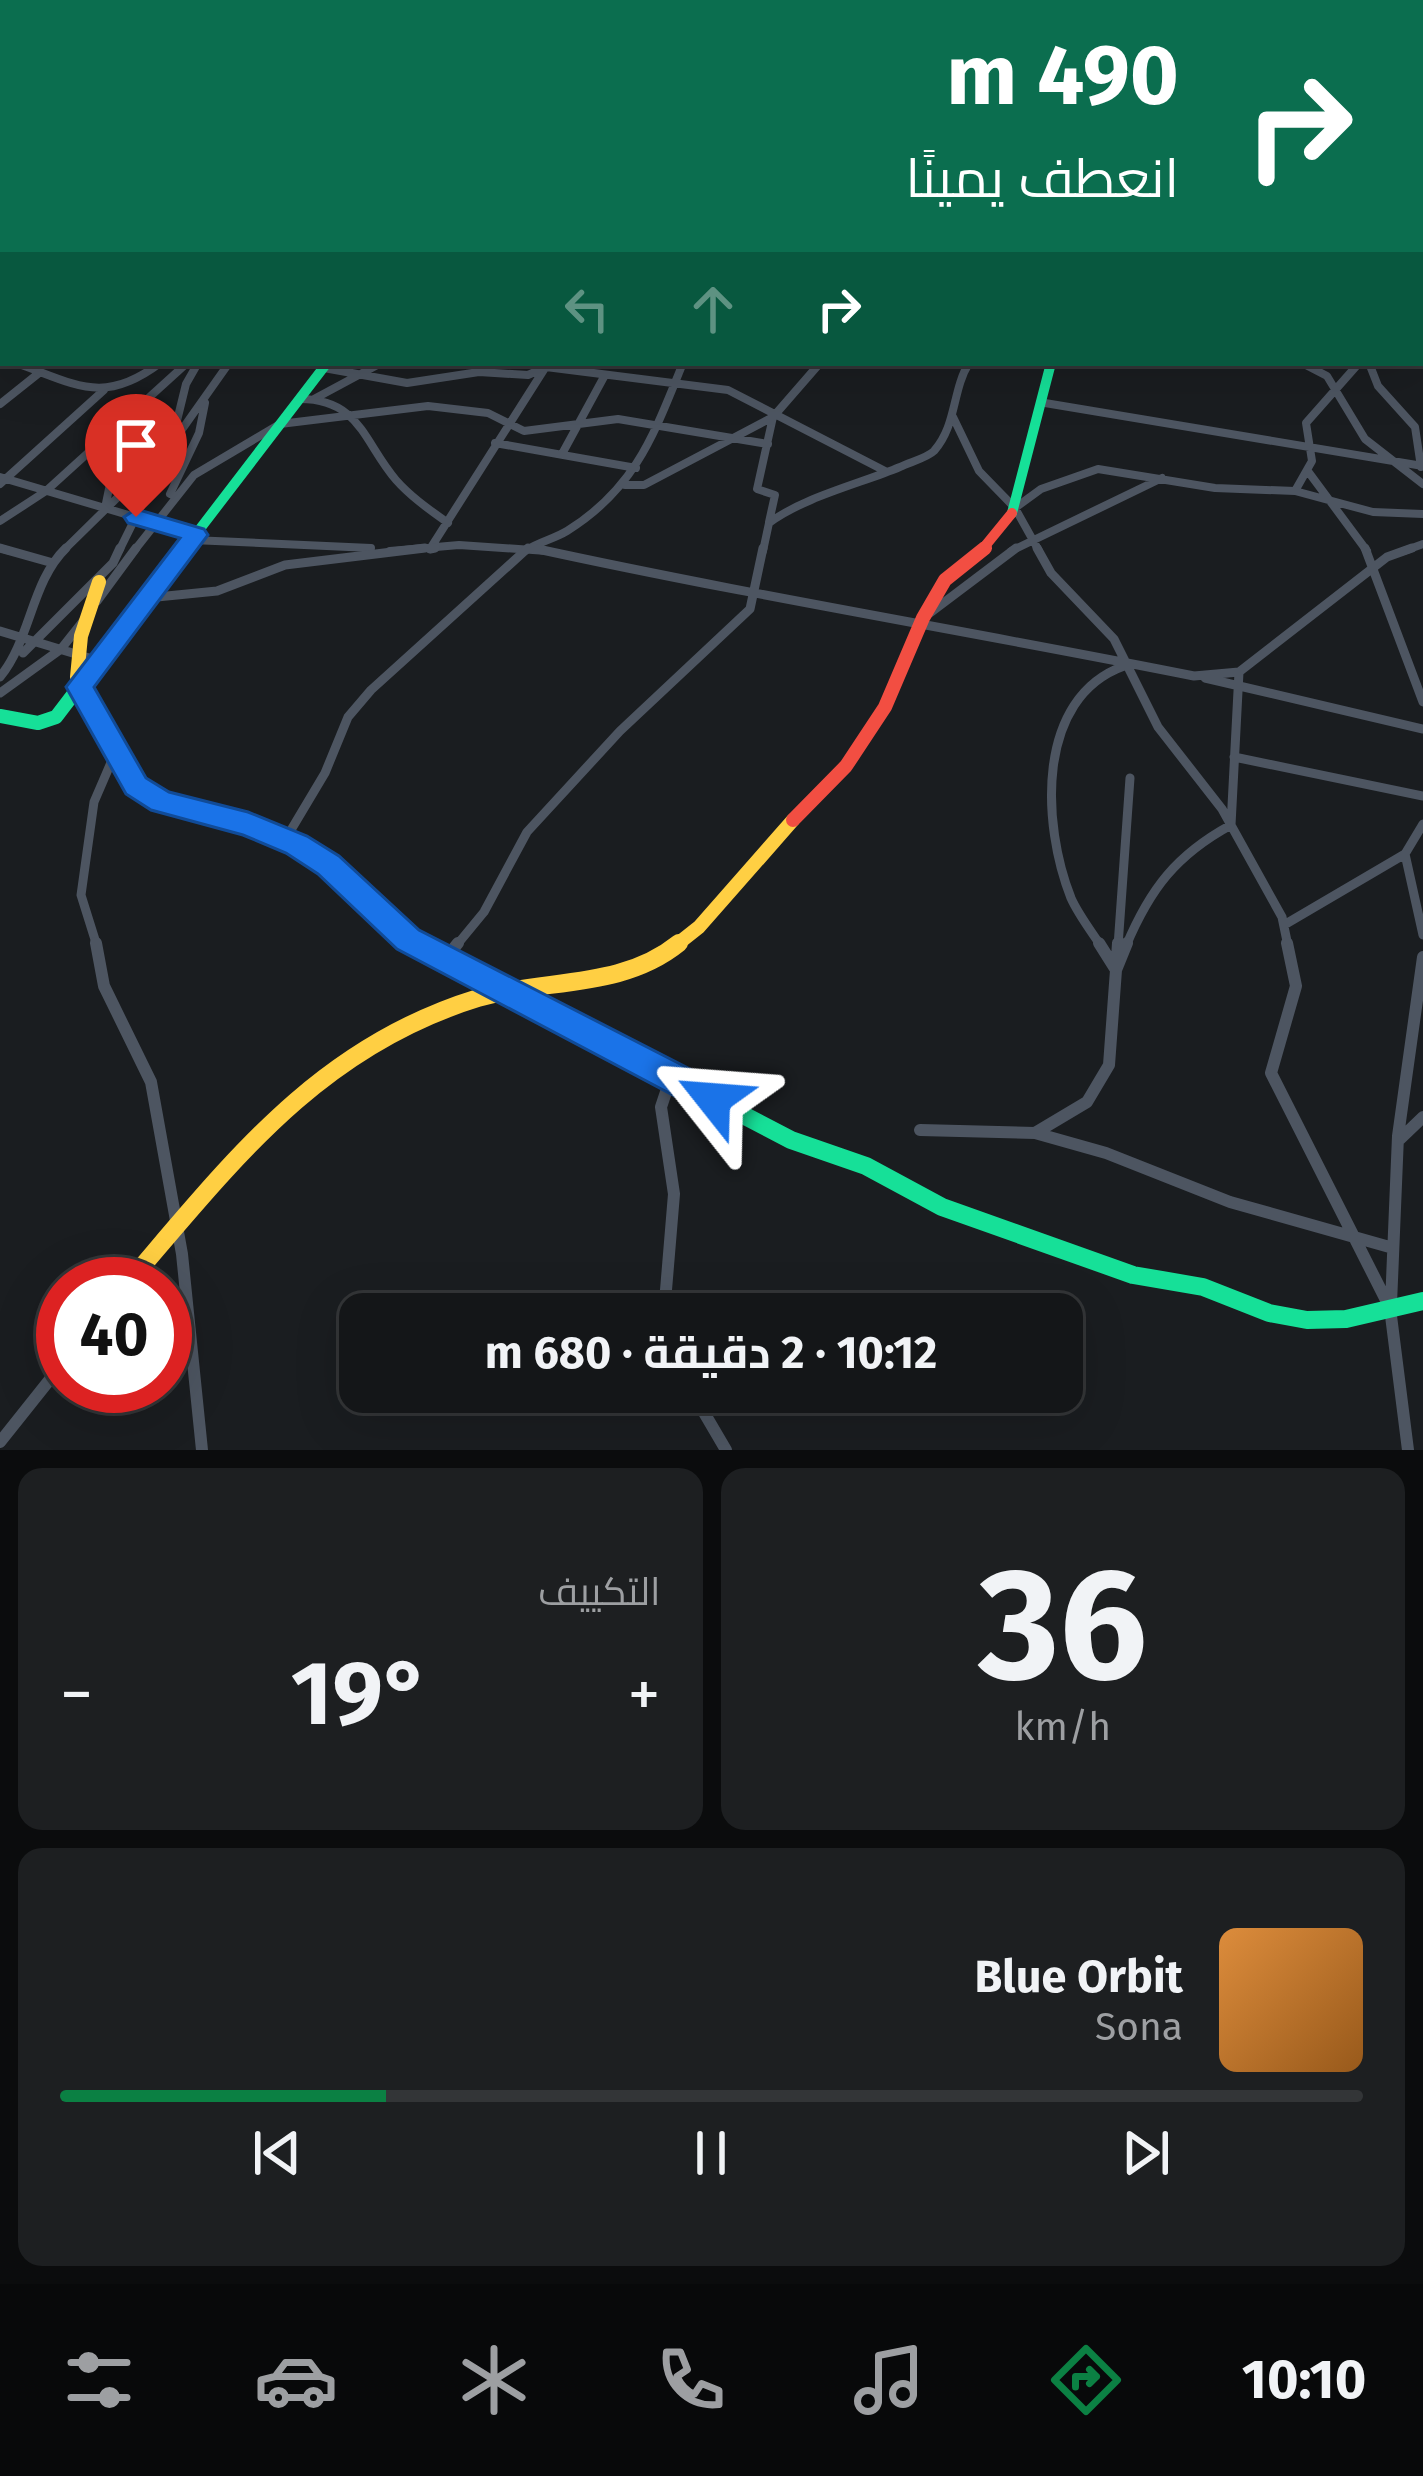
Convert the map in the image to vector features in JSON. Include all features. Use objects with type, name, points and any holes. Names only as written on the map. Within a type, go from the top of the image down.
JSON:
[{"type":"street","points":[[23,366],[65,386],[104,390],[139,382],[157,366]]},
{"type":"street","points":[[0,521],[46,491],[184,366]]},
{"type":"street","points":[[0,677],[30,639],[53,563],[171,445],[186,384],[196,366]]},
{"type":"street","points":[[227,366],[171,445],[99,582],[78,654],[79,687],[104,722],[128,778],[152,798],[248,824],[285,840],[328,865],[394,930],[444,959],[791,1140],[866,1166],[926,1200],[1133,1275],[1203,1287],[1269,1313],[1307,1320],[1346,1319],[1423,1301]]},
{"type":"street","points":[[0,716],[47,722],[79,687],[280,424],[307,399],[325,366]]},
{"type":"street","points":[[329,366],[407,383],[479,372],[528,375],[544,366]]},
{"type":"street","points":[[307,399],[376,366]]},
{"type":"street","points":[[508,366],[528,375]]},
{"type":"street","points":[[434,549],[507,422],[545,366]]},
{"type":"street","points":[[552,366],[728,390],[887,472]]},
{"type":"street","points":[[285,840],[325,773],[348,717],[370,690],[529,547],[566,532],[625,485],[682,366]]},
{"type":"street","points":[[625,485],[644,484],[773,417],[817,366]]},
{"type":"street","points":[[769,523],[791,506],[820,500],[933,453],[953,417],[956,382],[967,366]]},
{"type":"street","points":[[1015,508],[1035,415],[1045,403],[1051,366]]},
{"type":"street","points":[[1308,366],[1327,376],[1365,439],[1423,484]]},
{"type":"street","points":[[1295,491],[1312,448],[1306,423],[1356,366]]},
{"type":"street","points":[[1045,403],[1422,468],[1414,427],[1378,386],[1370,366]]},
{"type":"street","points":[[0,404],[39,373]]},
{"type":"street","points":[[562,454],[605,375]]},
{"type":"street","points":[[2,480],[104,390]]},
{"type":"street","points":[[158,519],[199,433],[207,395]]},
{"type":"street","points":[[307,399],[358,418],[380,465],[402,490],[448,523]]},
{"type":"street","points":[[0,693],[61,649],[194,475],[280,424],[428,406],[488,413],[524,431],[618,418],[768,444]]},
{"type":"street","points":[[444,959],[484,912],[526,832],[620,731],[751,608],[776,495],[757,489],[773,417]]},
{"type":"street","points":[[953,417],[979,471],[1015,508],[1051,573],[1114,638],[1158,728],[1231,825],[1283,926],[1296,986],[1271,1073],[1390,1308]]},
{"type":"street","points":[[105,508],[113,453],[123,424]]},
{"type":"street","points":[[495,443],[636,468]]},
{"type":"street","points":[[151,1257],[256,1134],[327,1072],[407,1025],[506,991],[619,975],[650,963],[688,937],[846,766],[885,707],[921,622],[945,580],[990,544],[1015,508],[1041,489],[1098,469],[1215,488],[1295,491],[1372,512],[1423,514]]},
{"type":"street","points":[[1307,470],[1366,549],[1423,702]]},
{"type":"street","points":[[921,622],[954,590],[1032,539],[1120,506],[1162,478]]},
{"type":"street","points":[[2,480],[158,519],[194,537],[434,549]]},
{"type":"street","points":[[1194,676],[1239,673],[1387,557],[1423,544]]},
{"type":"street","points":[[147,598],[217,591],[285,566],[324,559],[529,547],[756,597],[921,622],[1194,676],[1423,729]]},
{"type":"street","points":[[0,559],[4,549],[53,563]]},
{"type":"street","points":[[30,639],[99,582]]},
{"type":"street","points":[[0,631],[99,661]]},
{"type":"street","points":[[1116,970],[1072,900],[1055,838],[1051,792],[1057,746],[1070,710],[1102,674],[1130,664]]},
{"type":"street","points":[[1231,825],[1239,673]]},
{"type":"street","points":[[116,751],[94,802],[81,896],[94,931],[104,986],[151,1082],[202,1450]]},
{"type":"street","points":[[1234,757],[1423,796]]},
{"type":"street","points":[[1035,1133],[1087,1102],[1109,1065],[1130,778]]},
{"type":"street","points":[[1283,926],[1405,854],[1423,824]]},
{"type":"street","points":[[1116,970],[1154,880],[1188,846],[1231,825]]},
{"type":"street","points":[[1405,854],[1423,935]]},
{"type":"street","points":[[1408,1450],[1390,1308],[1398,1141],[1423,957]]},
{"type":"street","points":[[663,1293],[674,1188],[658,1123],[661,1098],[671,1077]]},
{"type":"street","points":[[1398,1141],[1423,1117]]},
{"type":"street","points":[[920,1130],[1035,1133],[1106,1153],[1229,1202],[1394,1248]]},
{"type":"street","points":[[0,1442],[36,1397]]},
{"type":"street","points":[[704,1413],[725,1450]]},
{"type":"traffic: fast","points":[[0,716],[38,723],[56,717],[325,366]]},
{"type":"traffic: fast","points":[[1012,513],[1050,366]]},
{"type":"traffic: fast","points":[[676,1080],[791,1140],[866,1166],[942,1207],[1133,1275],[1203,1287],[1269,1313],[1307,1320],[1346,1319],[1423,1301]]},
{"type":"traffic: slow","points":[[99,582],[81,636],[77,677],[124,771],[142,790],[183,809],[304,848],[423,948],[676,1080]]},
{"type":"traffic: slow","points":[[150,1257],[257,1134],[296,1097],[359,1051],[407,1025],[481,997],[602,979],[664,955],[699,927],[793,820]]},
{"type":"traffic: jam","points":[[793,820],[846,766],[885,707],[923,618],[945,580],[990,544],[1012,513]]},
{"type":"route","points":[[136,517],[196,535],[79,687],[104,722],[123,770],[136,786],[161,802],[248,824],[297,844],[328,865],[408,940],[713,1099]]}]
